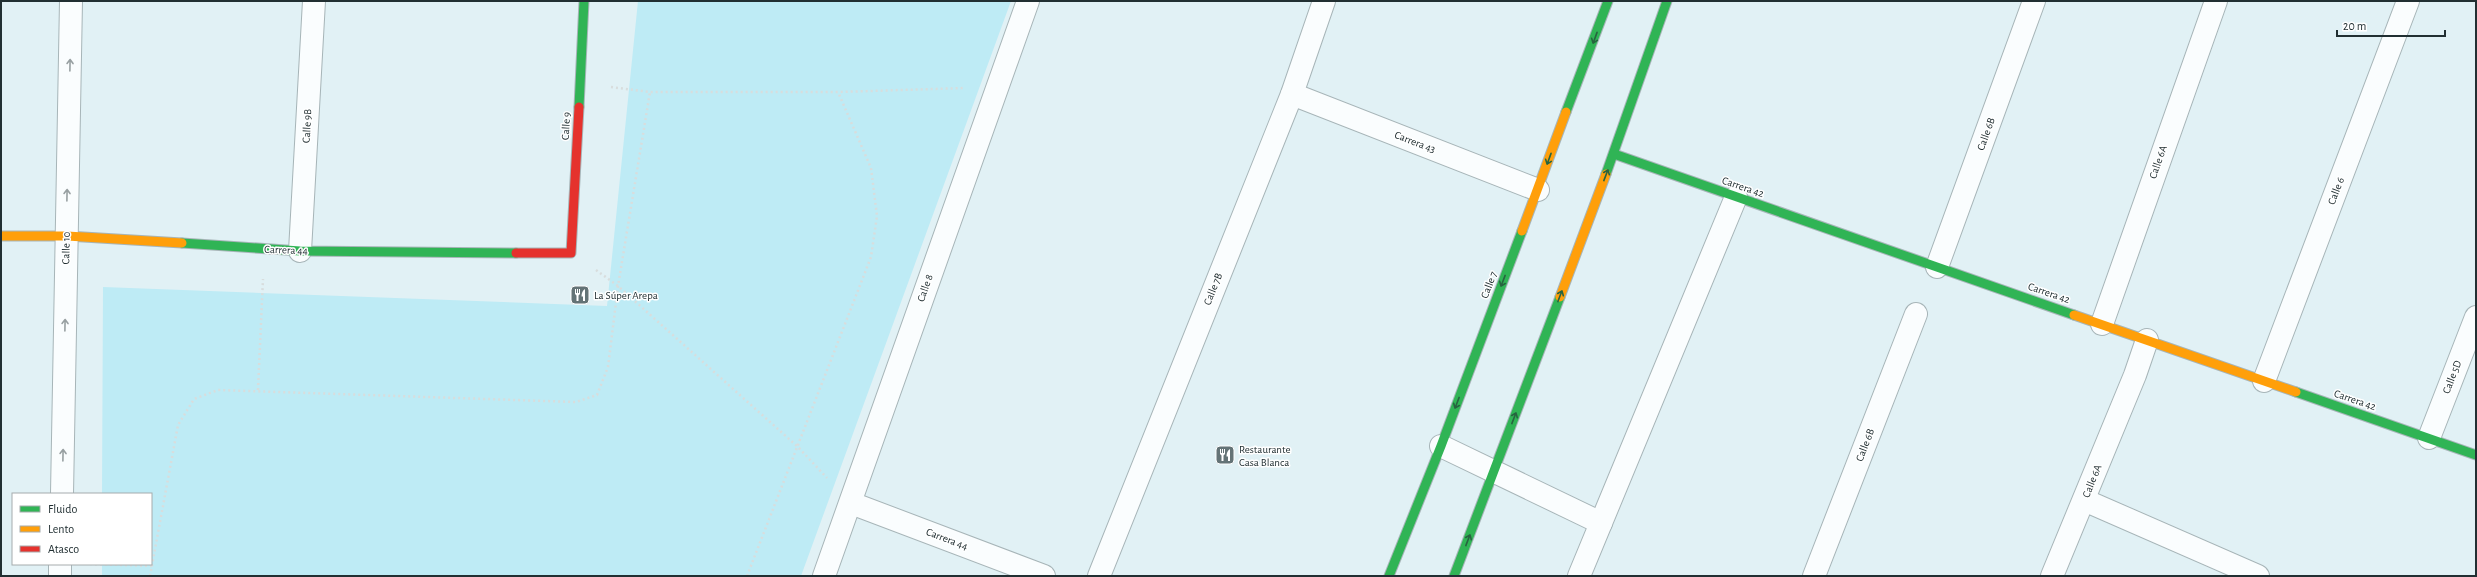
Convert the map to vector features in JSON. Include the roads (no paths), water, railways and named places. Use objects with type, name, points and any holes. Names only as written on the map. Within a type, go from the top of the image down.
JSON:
[{"type":"street","name":"Calle 10","points":[[62,493],[71,1]]},
{"type":"street","name":"Calle 9B","points":[[300,251],[314,1]]},
{"type":"street","name":"Calle 9","points":[[571,253],[584,1]]},
{"type":"street","name":"Calle 8","points":[[824,576],[1028,1]]},
{"type":"street","name":"Calle 7B","points":[[1099,576],[1292,94],[1324,1]]},
{"type":"street","name":"Calle 7","points":[[1389,576],[1441,446],[1608,1]]},
{"type":"street","points":[[1454,576],[1614,154],[1667,1]]},
{"type":"street","name":"Calle 6B","points":[[1937,267],[2034,1]]},
{"type":"street","name":"Calle 6A","points":[[2102,324],[2216,1]]},
{"type":"street","name":"Calle 6","points":[[2264,381],[2408,1]]},
{"type":"street","name":"Carrera 43","points":[[1292,94],[1538,190]]},
{"type":"street","name":"Carrera 42","points":[[1614,154],[2476,455]]},
{"type":"street","points":[[1579,576],[1736,197]]},
{"type":"street","name":"Carrera 44","points":[[1,236],[67,236],[300,251],[571,253]]},
{"type":"street","name":"Calle 6B","points":[[1814,576],[1916,314]]},
{"type":"street","name":"Calle 5D","points":[[2429,438],[2476,317]]},
{"type":"street","name":"Calle 6A","points":[[2052,576],[2084,500],[2146,340]]},
{"type":"street","points":[[1441,446],[1601,523]]},
{"type":"street","points":[[2084,500],[2258,576]]},
{"type":"street","name":"Carrera 44","points":[[851,503],[1044,576]]},
{"type":"street","points":[[60,565],[60,576]]},
{"type":"place","name":"La Súper Arepa","points":[[580,295]]},
{"type":"place","name":"Restaurante Casa Blanca","points":[[1225,455]]}]
